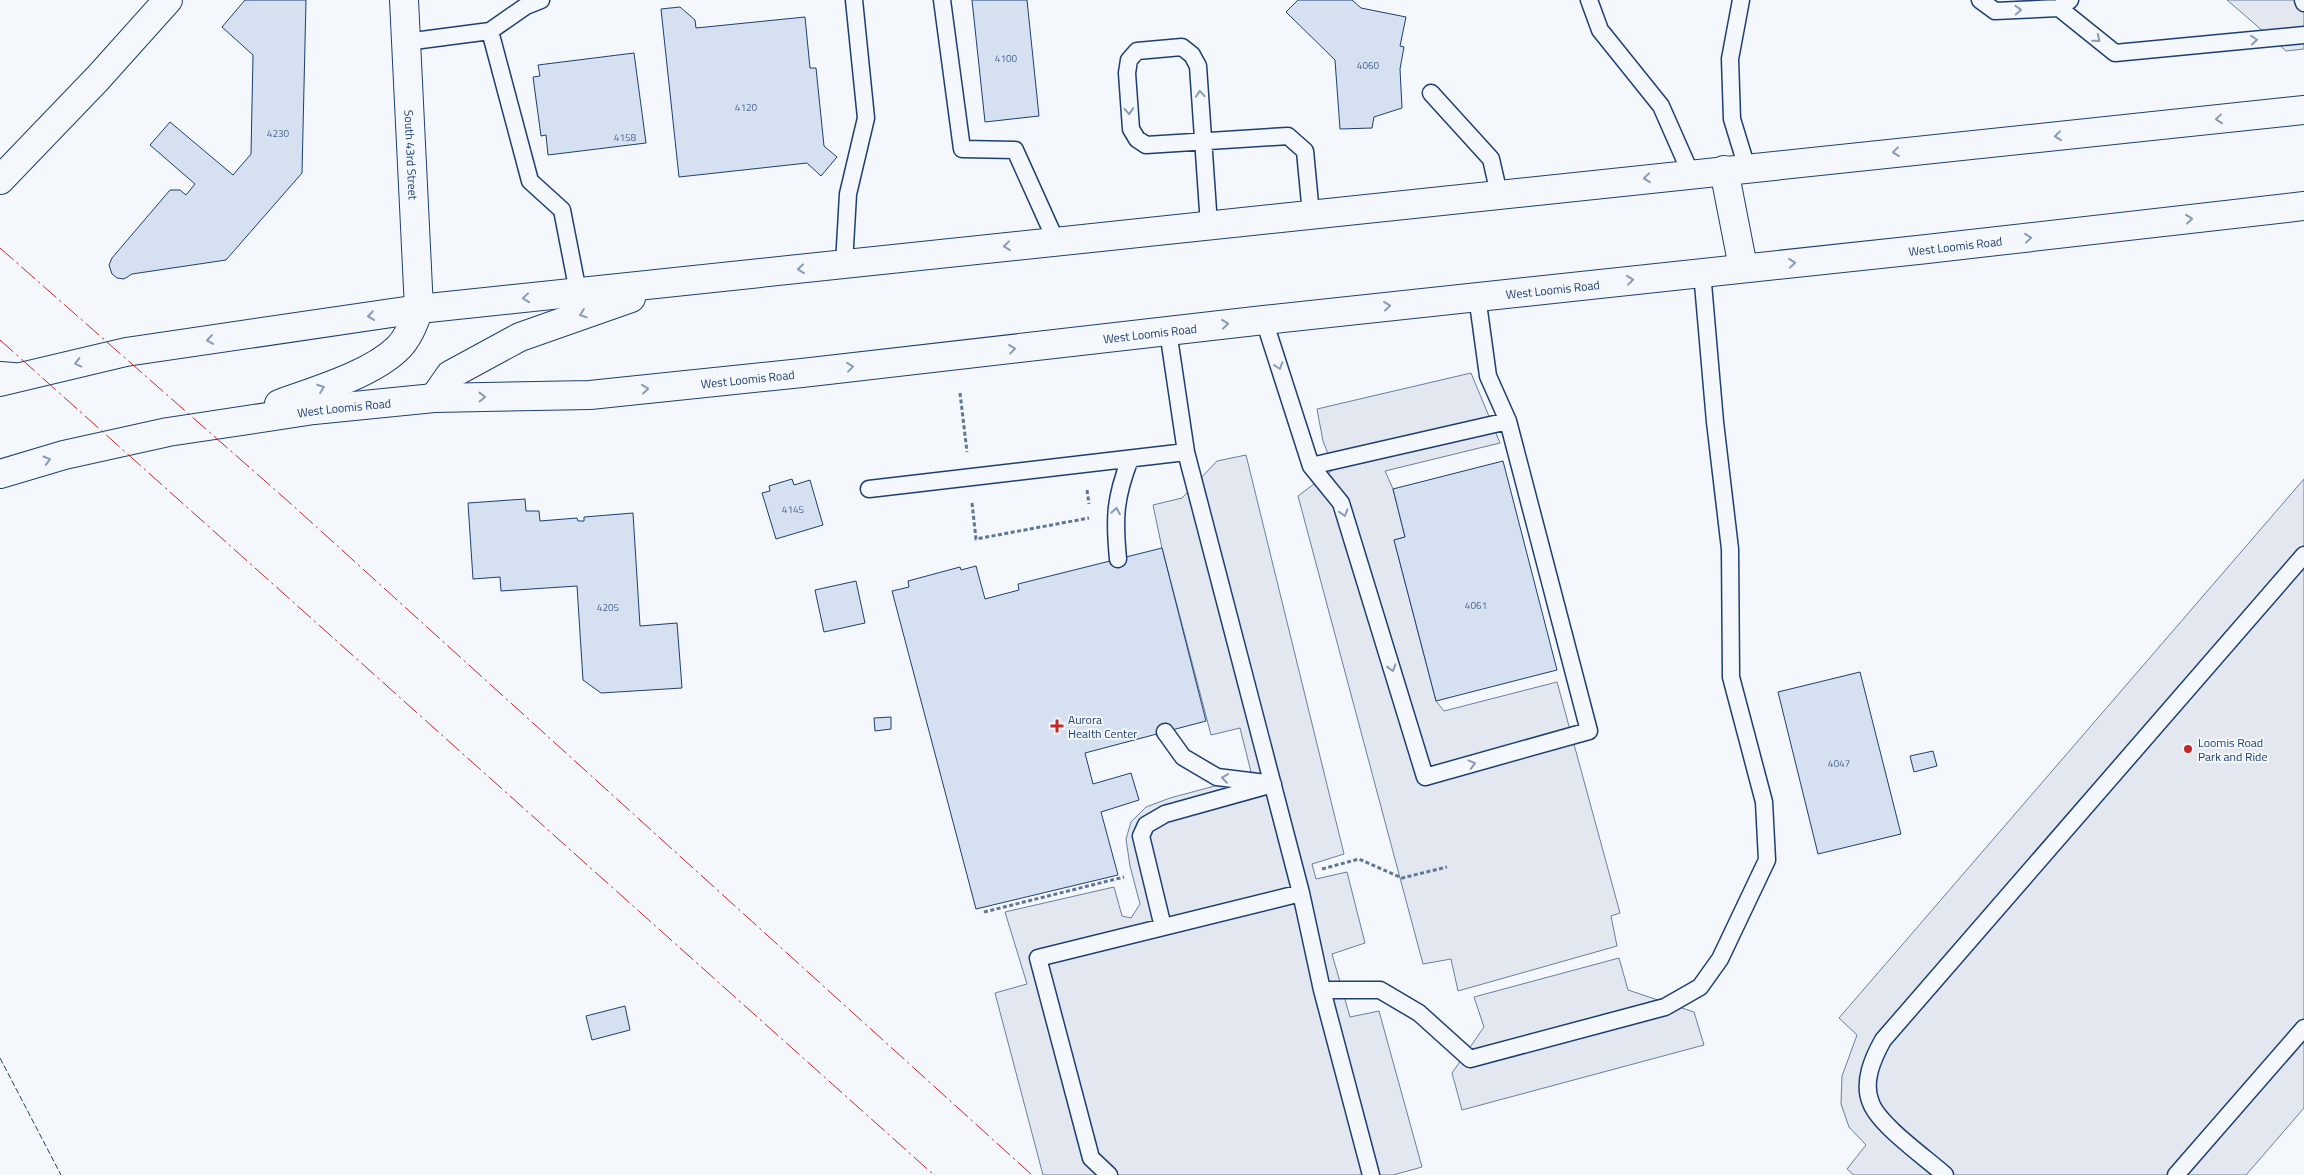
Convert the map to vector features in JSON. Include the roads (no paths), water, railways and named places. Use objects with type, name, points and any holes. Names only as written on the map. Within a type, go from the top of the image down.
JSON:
[{"type":"main road","points":[[0,180],[98,78],[168,0]]},
{"type":"main road","name":"South 43rd Street","points":[[404,0],[419,309]]},
{"type":"main road","points":[[4,378],[126,352],[419,309],[2304,110]]},
{"type":"main road","points":[[1735,169],[1742,267]]},
{"type":"main road","name":"West Loomis Road","points":[[0,474],[64,456],[168,432],[314,410],[434,398],[590,395],[2304,206]]},
{"type":"main road","points":[[434,398],[450,375],[520,337],[679,282]]},
{"type":"main road","points":[[226,423],[341,381],[384,360],[399,348],[411,329],[419,309]]},
{"type":"lane","points":[[406,42],[490,30],[526,6],[541,0]]},
{"type":"lane","points":[[844,264],[848,194],[866,118],[854,0]]},
{"type":"lane","points":[[942,0],[962,149],[1015,150],[1056,241]]},
{"type":"lane","points":[[1589,0],[1600,30],[1661,106],[1691,174]]},
{"type":"lane","points":[[1735,169],[1730,59],[1741,0]]},
{"type":"lane","points":[[1980,0],[1995,11],[2064,4],[2115,53],[2304,35]]},
{"type":"lane","points":[[490,30],[530,181],[562,210],[578,292]]},
{"type":"lane","points":[[1209,225],[1204,143],[1198,66],[1192,55],[1182,47],[1137,51],[1129,60],[1127,73],[1131,129],[1137,139],[1146,145],[1204,143],[1288,136],[1305,151],[1311,214]]},
{"type":"lane","points":[[1431,93],[1490,159],[1499,194]]},
{"type":"lane","points":[[1322,990],[1380,990],[1419,1013],[1470,1059],[1665,1007],[1700,987],[1720,959],[1767,860],[1764,802],[1731,677],[1730,550],[1715,422],[1702,272]]},
{"type":"lane","points":[[1264,320],[1311,466],[1341,503],[1425,777],[1589,732],[1508,422],[1488,376],[1477,296]]},
{"type":"lane","points":[[1168,331],[1186,452],[1297,875],[1322,990],[1370,1175]]},
{"type":"lane","points":[[1311,466],[1508,422]]},
{"type":"lane","points":[[869,489],[1186,452]]},
{"type":"lane","points":[[1118,559],[1114,518],[1120,484],[1130,458]]},
{"type":"lane","points":[[1945,1175],[1883,1121],[1870,1102],[1868,1080],[1873,1059],[1883,1040],[2304,555]]},
{"type":"lane","points":[[1165,732],[1183,757],[1217,777],[1273,784]]},
{"type":"lane","points":[[1163,927],[1141,836],[1146,825],[1165,814],[1273,784]]},
{"type":"lane","points":[[1109,1175],[1091,1158],[1038,958],[1301,893]]},
{"type":"lane","points":[[2176,1175],[2304,1028]]},
{"type":"place","name":"Aurora Health Center","points":[[1057,726]]},
{"type":"place","name":"Loomis Road Park and Ride","points":[[2188,749]]}]
